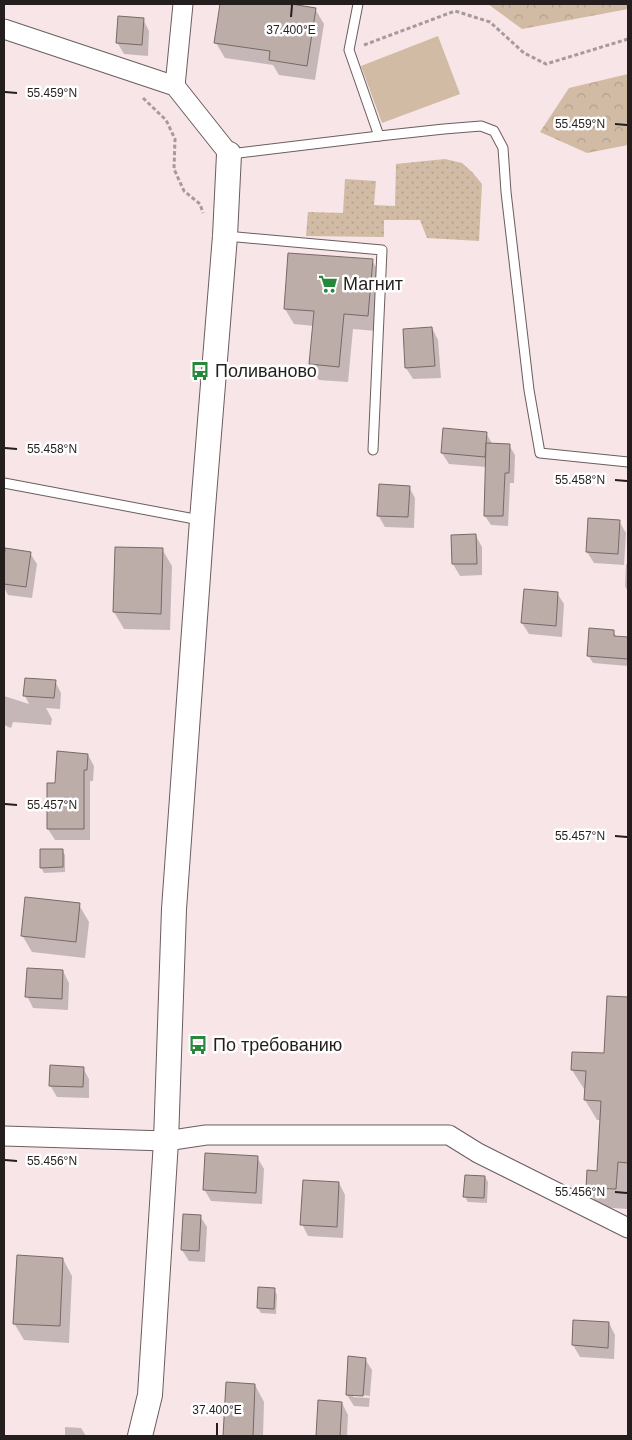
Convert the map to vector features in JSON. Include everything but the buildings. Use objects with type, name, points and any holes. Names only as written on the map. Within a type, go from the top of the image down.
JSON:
[{"type":"street","points":[[175,86],[184,4]]},
{"type":"street","points":[[4,29],[175,86],[230,154],[174,910],[166,1142],[150,1394],[140,1436]]},
{"type":"street","points":[[4,1136],[166,1142],[206,1135],[448,1135],[478,1153],[628,1228]]},
{"type":"lane","points":[[358,4],[349,50],[379,136]]},
{"type":"lane","points":[[230,154],[481,126],[494,131],[503,148],[506,192],[529,390],[540,453],[628,462]]},
{"type":"lane","points":[[225,236],[382,250],[373,450]]},
{"type":"lane","points":[[4,483],[202,520]]},
{"type":"path","points":[[349,50],[456,11],[490,22],[524,54],[546,64],[628,39]]},
{"type":"path","points":[[138,92],[166,120],[175,139],[174,169],[184,191],[200,204],[205,220]]},
{"type":"green space","points":[[488,4],[628,4],[628,9],[522,29]]},
{"type":"green space","points":[[438,36],[460,94],[382,123],[361,66]]},
{"type":"green space","points":[[628,74],[628,145],[587,153],[540,132],[569,88]]},
{"type":"green space","points":[[445,159],[462,163],[482,184],[479,241],[427,238],[420,220],[384,220],[384,237],[306,236],[308,212],[343,213],[345,179],[376,181],[374,205],[395,206],[396,164]]},
{"type":"place","name":"Магнит","points":[[328,284]]},
{"type":"place","name":"Поливаново","points":[[200,371]]},
{"type":"place","name":"По требованию","points":[[198,1045]]}]
